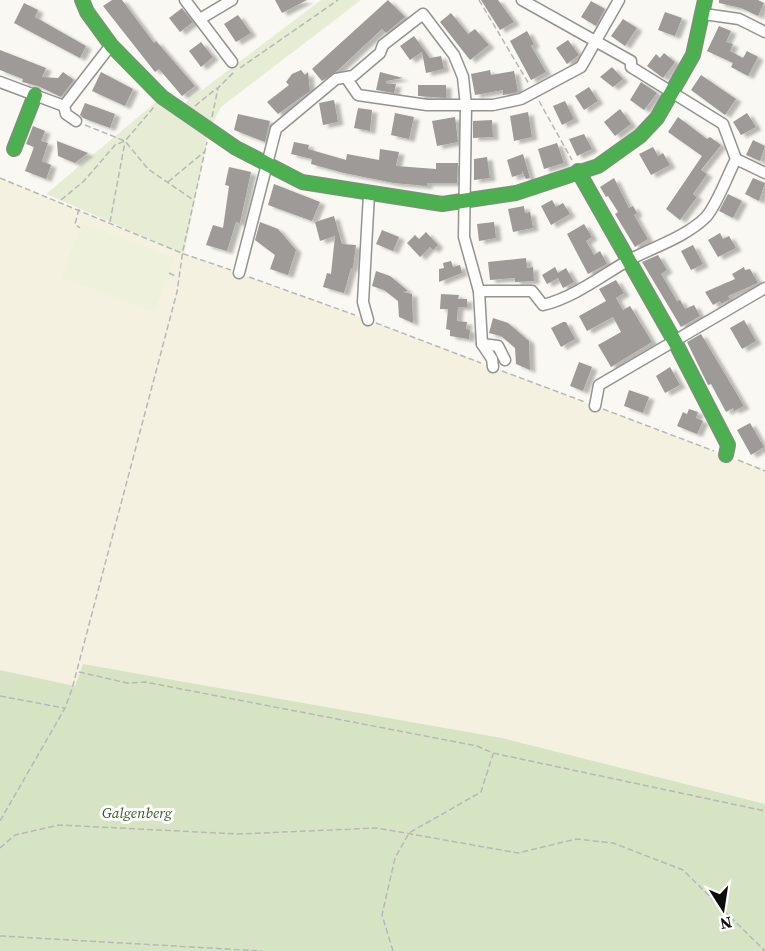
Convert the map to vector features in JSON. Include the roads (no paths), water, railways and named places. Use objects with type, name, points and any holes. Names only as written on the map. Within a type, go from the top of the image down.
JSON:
[{"type":"street","points":[[82,0],[87,12],[111,45],[162,97],[184,115],[236,148],[302,182],[442,204],[516,193],[598,166],[640,136],[657,118],[693,55],[705,7],[739,18],[765,32]]},
{"type":"street","points":[[185,0],[232,62]]},
{"type":"street","points":[[200,19],[232,0]]},
{"type":"street","points":[[522,0],[631,61],[631,67],[723,124],[736,159],[765,173]]},
{"type":"street","points":[[347,79],[358,95],[427,105],[493,105],[521,99],[581,67],[619,0]]},
{"type":"street","points":[[239,273],[276,129],[336,79],[347,79],[380,53],[383,45],[423,14],[454,55],[463,77],[466,106],[462,202],[464,237],[479,291],[482,344],[492,359],[493,367]]},
{"type":"street","points":[[64,106],[111,45]]},
{"type":"street","points":[[0,82],[64,106]]},
{"type":"street","points":[[14,149],[34,95]]},
{"type":"street","points":[[64,106],[66,114],[76,121]]},
{"type":"street","points":[[479,291],[532,291],[543,305],[558,302],[582,290],[629,260],[673,239],[707,216],[736,159]]},
{"type":"street","points":[[578,171],[675,342],[728,445],[726,455]]},
{"type":"street","points":[[368,320],[363,302],[369,194]]},
{"type":"street","points":[[595,406],[599,385],[765,288]]},
{"type":"street","points":[[482,344],[498,346],[505,360]]},
{"type":"park label","name":"Galgenberg","points":[[137,813]]}]
